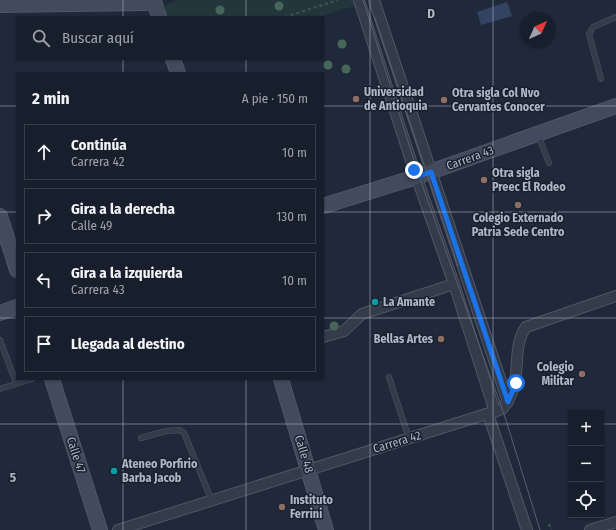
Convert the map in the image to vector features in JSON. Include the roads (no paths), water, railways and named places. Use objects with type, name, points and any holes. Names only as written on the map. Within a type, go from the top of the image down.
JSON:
[{"type":"street","points":[[359,0],[416,177],[454,284],[527,530]]},
{"type":"street","points":[[374,0],[508,402]]},
{"type":"street","points":[[0,5],[145,3],[157,1],[159,16]]},
{"type":"street","points":[[173,60],[178,72]]},
{"type":"street","name":"Carrera 43","points":[[324,206],[431,172],[616,106]]},
{"type":"street","points":[[0,216],[16,267]]},
{"type":"street","points":[[324,337],[344,331],[362,314],[454,284]]},
{"type":"street","name":"Carrera 42","points":[[118,530],[502,409],[508,402],[516,383],[520,340],[526,327],[616,296]]},
{"type":"street","points":[[0,313],[16,308]]},
{"type":"street","name":"Calle 47","points":[[52,380],[100,530]]},
{"type":"street","name":"Calle 48","points":[[282,380],[326,530]]},
{"type":"street","points":[[590,530],[616,522]]},
{"type":"lane","points":[[601,79],[589,34],[593,27],[616,17]]},
{"type":"lane","points":[[538,134],[549,163]]},
{"type":"lane","points":[[0,340],[16,384]]},
{"type":"lane","points":[[389,377],[409,439]]},
{"type":"lane","points":[[0,389],[29,380]]},
{"type":"lane","points":[[140,438],[166,431],[180,430],[184,433],[212,500]]},
{"type":"water","points":[[507,2],[512,16],[481,25],[477,12]]},
{"type":"tram line","points":[[363,0],[419,176],[505,417],[540,530]]},
{"type":"tram line","points":[[375,18],[458,266]]},
{"type":"place","name":"Universidad de Antioquia","points":[[356,99]]},
{"type":"place","name":"Otra sigla Col Nvo Cervantes Conocer","points":[[444,100]]},
{"type":"place","name":"Otra sigla Preec El Rodeo","points":[[484,180]]},
{"type":"place","name":"Colegio Externado Patria Sede Centro","points":[[518,205]]},
{"type":"place","name":"La Amante","points":[[375,302]]},
{"type":"place","name":"Bellas Artes","points":[[441,339]]},
{"type":"place","name":"Colegio Militar","points":[[582,374]]},
{"type":"place","name":"Ateneo Porfirio Barba Jacob","points":[[114,471]]},
{"type":"place","name":"Instituto Ferrini","points":[[282,507]]}]
